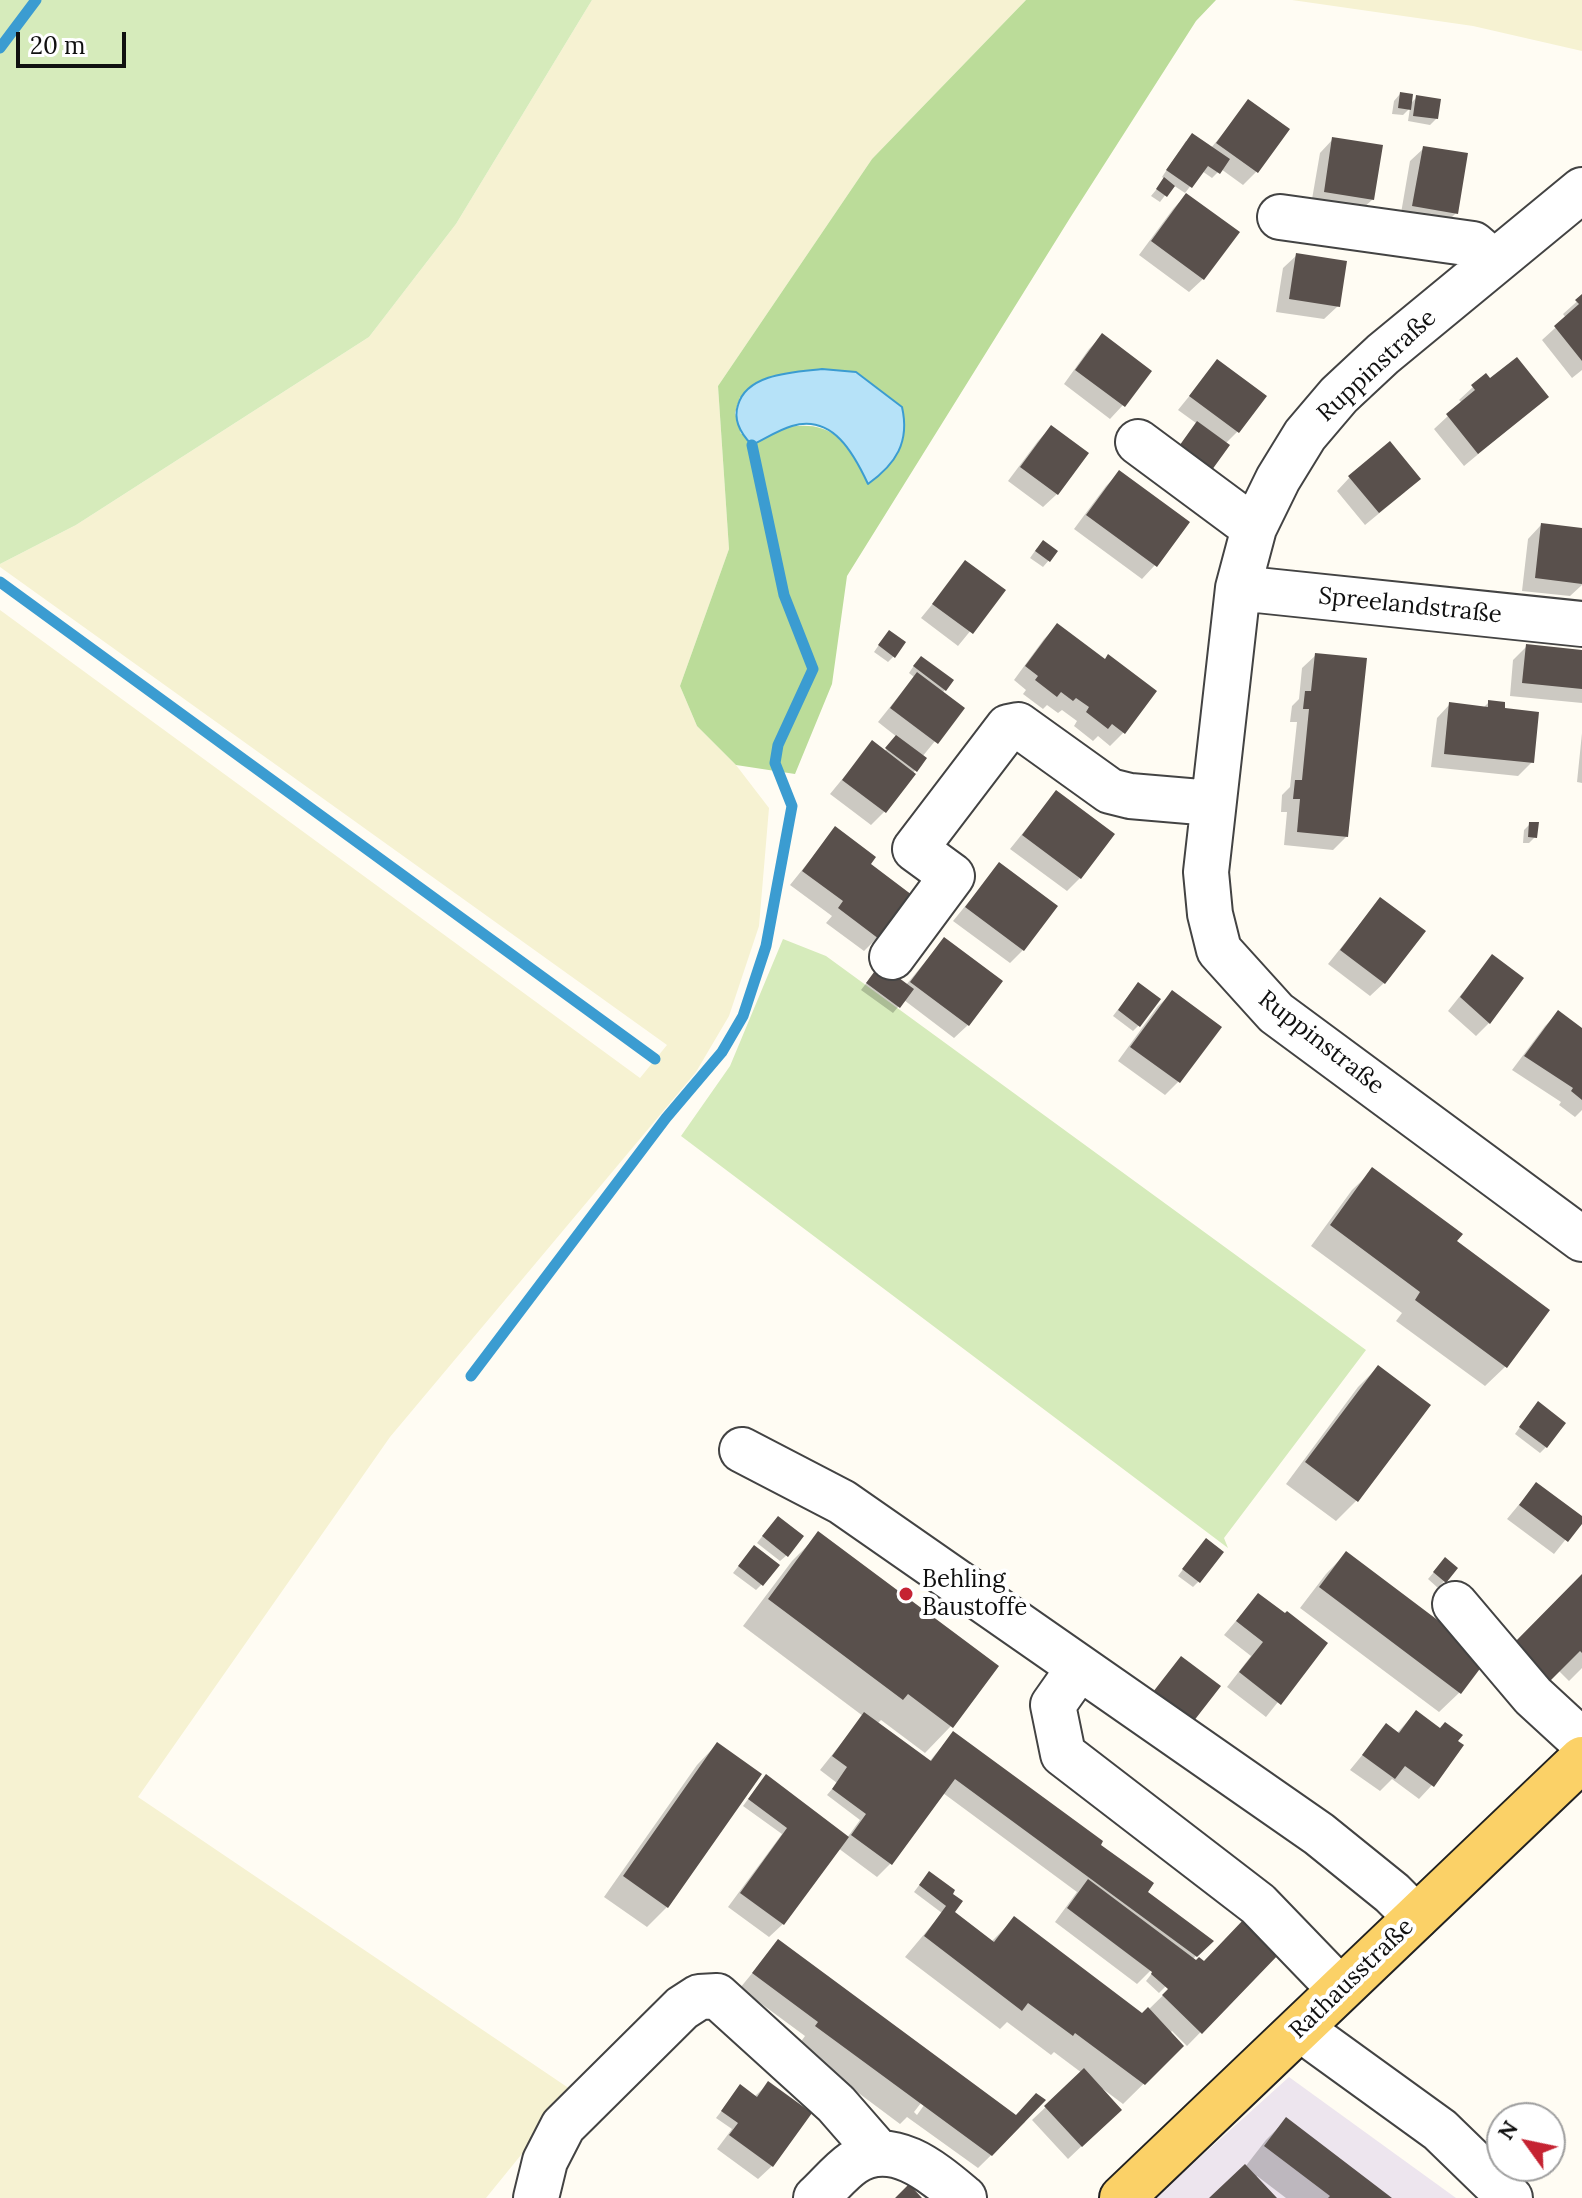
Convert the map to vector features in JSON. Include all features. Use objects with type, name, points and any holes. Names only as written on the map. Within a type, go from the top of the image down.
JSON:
[{"type":"main road","name":"Rathausstraße","points":[[1122,2198],[1582,1759]]},
{"type":"street","name":"Ruppinstraße","points":[[1582,190],[1383,354],[1339,395],[1305,435],[1278,479],[1254,528],[1238,588],[1206,872],[1210,914],[1219,950],[1276,1013],[1582,1239]]},
{"type":"street","points":[[1280,217],[1473,244],[1494,262]]},
{"type":"street","points":[[1138,442],[1254,528]]},
{"type":"street","name":"Spreelandstraße","points":[[1238,588],[1582,624]]},
{"type":"street","points":[[892,957],[952,876],[915,849],[1008,727],[1018,725],[1110,791],[1130,796],[1212,803]]},
{"type":"street","points":[[742,1450],[842,1502],[1319,1834],[1392,1893],[1416,1917]]},
{"type":"street","points":[[1455,1604],[1533,1696],[1582,1741]]},
{"type":"street","points":[[1079,1668],[1053,1705],[1063,1754],[1258,1904],[1340,1989]]},
{"type":"street","points":[[536,2198],[545,2161],[563,2126],[682,2008],[699,1997],[717,1996],[836,2104],[877,2151],[900,2156],[933,2172],[964,2198]]},
{"type":"street","points":[[1303,2026],[1317,2041],[1440,2130],[1510,2198]]},
{"type":"street","points":[[816,2198],[853,2163],[877,2151]]},
{"type":"shaded area","points":[[592,0],[1026,0],[872,159],[718,386],[729,549],[680,686],[697,726],[736,765],[769,808],[759,926],[729,1016],[696,1072],[390,1437],[138,1797],[573,2091],[486,2198],[0,2198],[0,610],[640,1078],[667,1045],[0,567],[0,564],[76,525],[369,337],[456,224]]},
{"type":"shaded area","points":[[1292,0],[1582,0],[1582,51],[1473,26]]},
{"type":"shaded area","points":[[1289,2077],[1456,2198],[1155,2198]]},
{"type":"green space","points":[[0,0],[592,0],[456,224],[369,337],[76,525],[0,564]]},
{"type":"green space","points":[[1026,0],[1216,0],[1196,21],[847,576],[832,684],[795,774],[736,765],[697,726],[680,686],[729,549],[718,386],[872,159]],"holes":[[[740,397],[900,448],[869,484],[856,460],[832,433],[804,426],[741,434],[735,413]]]},
{"type":"green space","points":[[783,939],[826,956],[1366,1350],[1224,1538],[1228,1548],[681,1136],[730,1066]]},
{"type":"water","points":[[822,369],[856,372],[902,407],[904,431],[898,451],[886,468],[868,484],[849,449],[830,431],[819,426],[792,426],[752,445],[739,426],[738,405],[751,386],[773,376]]},
{"type":"building","points":[[1400,92],[1413,94],[1411,110],[1398,108]]},
{"type":"building","points":[[1416,95],[1441,99],[1438,119],[1413,116]]},
{"type":"building","points":[[1248,99],[1290,129],[1258,173],[1216,143]]},
{"type":"building","points":[[1192,133],[1230,159],[1220,174],[1208,166],[1192,188],[1166,170]]},
{"type":"building","points":[[1332,137],[1383,145],[1374,200],[1324,192]]},
{"type":"building","points":[[1423,146],[1468,153],[1458,214],[1412,206]]},
{"type":"building","points":[[1164,177],[1175,186],[1167,197],[1156,189]]},
{"type":"building","points":[[1186,193],[1240,232],[1204,280],[1151,241]]},
{"type":"building","points":[[1296,253],[1347,261],[1340,307],[1289,299]]},
{"type":"building","points":[[1582,294],[1582,361],[1554,326],[1579,304],[1575,300]]},
{"type":"building","points":[[1102,333],[1152,371],[1125,407],[1075,370]]},
{"type":"building","points":[[1517,357],[1549,397],[1478,454],[1446,414],[1475,390],[1471,385],[1486,373],[1490,378]]},
{"type":"building","points":[[1217,359],[1267,396],[1239,433],[1189,396]]},
{"type":"building","points":[[1197,421],[1230,445],[1209,474],[1177,449]]},
{"type":"building","points":[[1051,425],[1089,453],[1058,495],[1020,467]]},
{"type":"building","points":[[1390,441],[1421,479],[1379,513],[1348,476]]},
{"type":"building","points":[[1119,470],[1190,522],[1157,567],[1086,515]]},
{"type":"building","points":[[1541,523],[1582,528],[1582,584],[1535,578]]},
{"type":"building","points":[[1043,540],[1058,551],[1050,562],[1035,551]]},
{"type":"building","points":[[965,560],[1006,590],[973,634],[932,604]]},
{"type":"building","points":[[1057,623],[1105,659],[1108,654],[1157,691],[1125,734],[1112,724],[1108,729],[1086,712],[1089,707],[1076,698],[1073,701],[1061,692],[1057,697],[1035,680],[1038,676],[1025,666]]},
{"type":"building","points":[[889,630],[906,642],[895,658],[878,645]]},
{"type":"building","points":[[1526,644],[1582,650],[1582,689],[1522,683]]},
{"type":"building","points":[[1315,653],[1367,658],[1348,837],[1297,832],[1300,799],[1293,799],[1295,780],[1302,780],[1309,709],[1303,709],[1305,691],[1311,691]]},
{"type":"building","points":[[921,656],[954,680],[946,691],[913,666]]},
{"type":"building","points":[[917,672],[965,708],[938,744],[890,708]]},
{"type":"building","points":[[1488,700],[1505,702],[1505,708],[1539,712],[1534,763],[1444,754],[1449,702],[1488,707]]},
{"type":"building","points":[[896,735],[927,758],[917,772],[885,748]]},
{"type":"building","points":[[872,740],[916,774],[886,813],[842,780]]},
{"type":"building","points":[[1056,790],[1115,834],[1081,879],[1022,835]]},
{"type":"building","points":[[1529,822],[1539,822],[1537,838],[1528,837]]},
{"type":"building","points":[[835,826],[876,857],[871,864],[912,895],[879,939],[838,908],[843,901],[802,871]]},
{"type":"building","points":[[999,862],[1058,906],[1024,951],[965,907]]},
{"type":"building","points":[[1380,897],[1426,931],[1385,984],[1340,950]]},
{"type":"building","points":[[944,937],[1003,981],[969,1026],[910,982]]},
{"type":"building","points":[[1492,954],[1524,978],[1490,1024],[1460,997]]},
{"type":"building","points":[[880,964],[914,989],[900,1008],[866,983]]},
{"type":"building","points":[[1138,982],[1161,999],[1140,1027],[1118,1010]]},
{"type":"building","points":[[1172,990],[1222,1027],[1180,1083],[1130,1047]]},
{"type":"building","points":[[1558,1010],[1582,1028],[1582,1100],[1571,1091],[1573,1088],[1524,1056]]},
{"type":"building","points":[[1372,1167],[1463,1234],[1457,1241],[1550,1310],[1507,1368],[1415,1300],[1420,1292],[1330,1225]]},
{"type":"building","points":[[1378,1365],[1431,1405],[1358,1502],[1305,1462]]},
{"type":"building","points":[[1538,1401],[1566,1423],[1547,1448],[1519,1427]]},
{"type":"building","points":[[1536,1482],[1582,1516],[1582,1524],[1568,1542],[1519,1505]]},
{"type":"building","points":[[778,1516],[804,1536],[788,1557],[762,1536]]},
{"type":"building","points":[[818,1531],[999,1666],[953,1728],[908,1694],[903,1700],[768,1599]]},
{"type":"building","points":[[1206,1538],[1224,1552],[1200,1583],[1182,1569]]},
{"type":"building","points":[[754,1545],[780,1565],[763,1586],[738,1566]]},
{"type":"building","points":[[1346,1551],[1488,1658],[1461,1694],[1319,1587]]},
{"type":"building","points":[[1445,1557],[1458,1568],[1446,1583],[1433,1572]]},
{"type":"building","points":[[1582,1574],[1582,1653],[1580,1651],[1550,1681],[1513,1644]]},
{"type":"building","points":[[1258,1593],[1328,1643],[1281,1705],[1239,1672],[1263,1642],[1236,1621]]},
{"type":"building","points":[[1181,1656],[1221,1686],[1193,1722],[1153,1692]]},
{"type":"building","points":[[1416,1710],[1440,1728],[1445,1722],[1463,1735],[1458,1741],[1464,1745],[1434,1787],[1405,1766],[1395,1779],[1362,1755],[1386,1723],[1399,1733]]},
{"type":"building","points":[[864,1712],[931,1761],[953,1731],[1103,1841],[1101,1845],[1154,1883],[1148,1892],[1214,1941],[1197,1957],[955,1779],[892,1865],[851,1835],[866,1814],[832,1789],[847,1767],[832,1756]]},
{"type":"building","points":[[717,1742],[762,1774],[668,1908],[623,1876]]},
{"type":"building","points":[[766,1774],[849,1837],[784,1925],[740,1893],[787,1828],[748,1799]]},
{"type":"building","points":[[929,1871],[955,1890],[953,1894],[963,1901],[955,1912],[994,1942],[1014,1916],[1142,2013],[1148,2007],[1184,2046],[1145,2085],[1075,2033],[1073,2036],[1028,2003],[1022,2011],[924,1936],[946,1906],[919,1885]]},
{"type":"building","points":[[1088,1879],[1196,1960],[1199,1957],[1204,1961],[1245,1918],[1280,1953],[1202,2034],[1162,1995],[1168,1989],[1152,1972],[1067,1908]]},
{"type":"building","points":[[778,1939],[1016,2115],[1036,2093],[1046,2100],[992,2156],[815,2026],[818,2022],[752,1973]]},
{"type":"building","points":[[1084,2068],[1122,2110],[1082,2147],[1044,2106]]},
{"type":"building","points":[[768,2081],[812,2113],[773,2167],[729,2135],[738,2123],[721,2111],[740,2084],[757,2097]]},
{"type":"building","points":[[1286,2117],[1392,2198],[1328,2198],[1330,2196],[1264,2146]]},
{"type":"building","points":[[1245,2164],[1277,2198],[1209,2198]]},
{"type":"building","points":[[909,2184],[922,2198],[895,2198]]},
{"type":"waterway","points":[[0,48],[36,0]]},
{"type":"waterway","points":[[471,1376],[666,1118],[722,1052],[743,1016],[766,946],[792,806],[775,763],[778,745],[813,669],[784,595],[752,445]]},
{"type":"waterway","points":[[0,582],[655,1059]]},
{"type":"place","name":"Behling Baustoffe","points":[[906,1594]]}]
